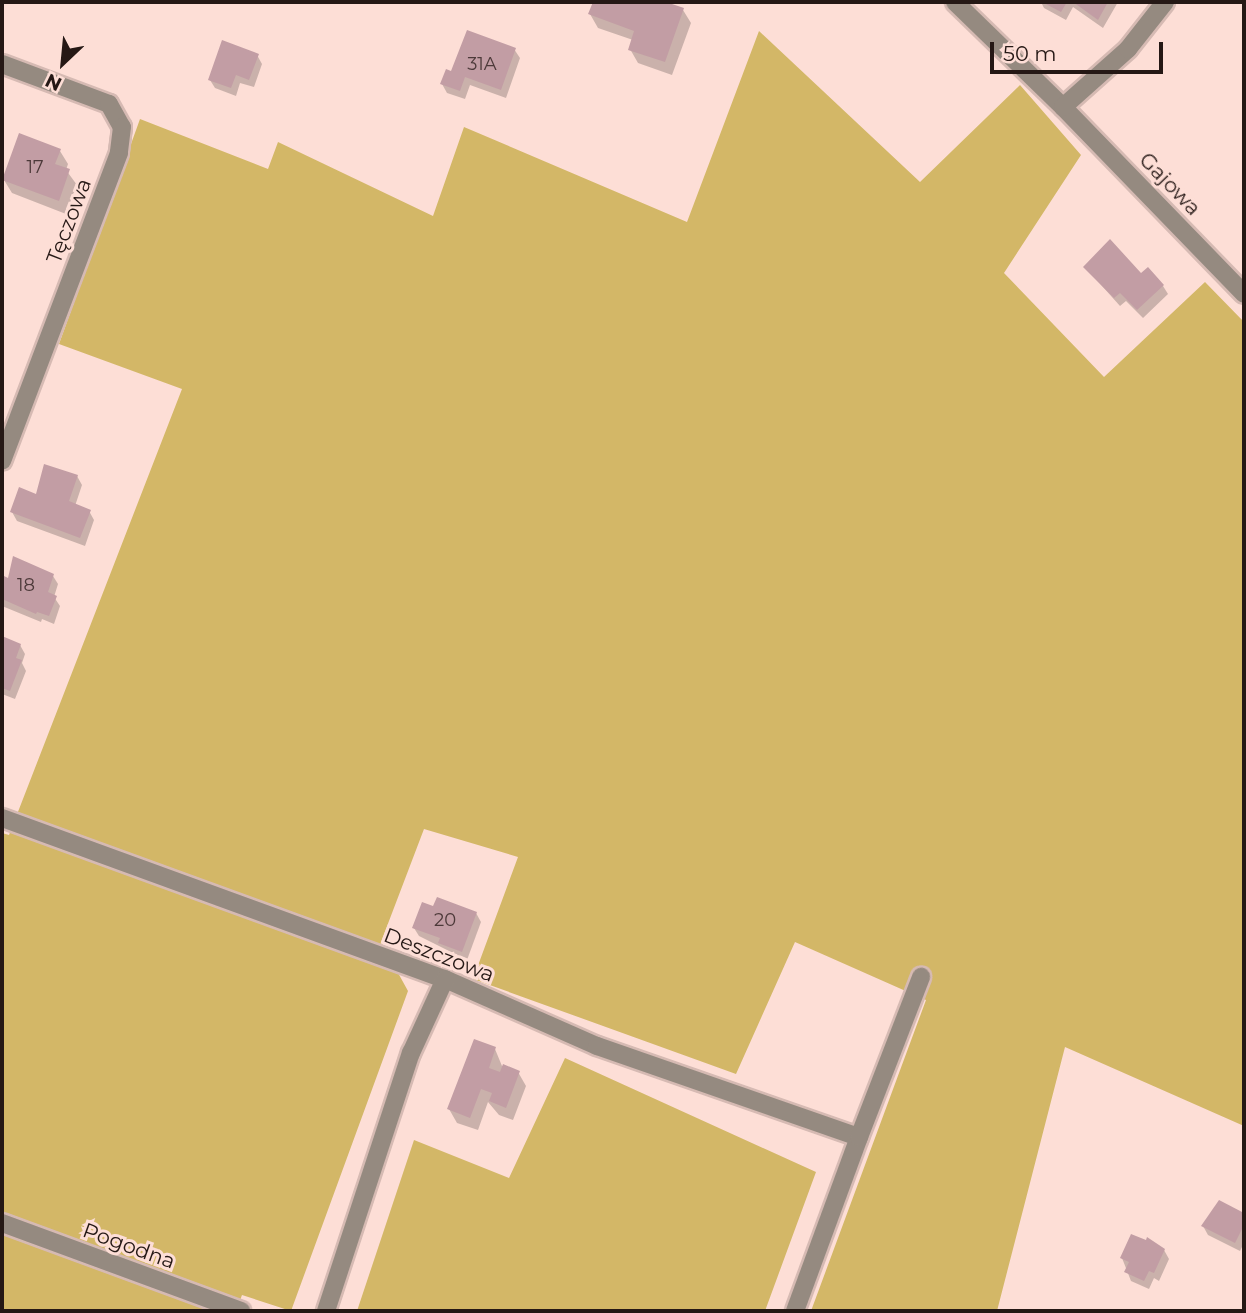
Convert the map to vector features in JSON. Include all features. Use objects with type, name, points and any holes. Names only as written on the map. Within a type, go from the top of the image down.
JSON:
[{"type":"street","name":"Gajowa","points":[[955,2],[1063,107],[1244,294]]},
{"type":"street","points":[[1063,107],[1128,49],[1165,2]]},
{"type":"street","name":"Tęczowa","points":[[2,64],[109,104],[122,127],[119,153],[2,461]]},
{"type":"street","name":"Deszczowa","points":[[2,818],[444,979],[597,1046],[859,1137]]},
{"type":"street","points":[[795,1311],[921,978]]},
{"type":"street","points":[[326,1311],[411,1053],[444,979]]},
{"type":"street","name":"Pogodna","points":[[2,1223],[241,1311]]},
{"type":"shaded area","points":[[759,31],[920,182],[1020,85],[1081,155],[1004,273],[1104,377],[1205,282],[1244,322],[1244,1126],[1065,1047],[997,1311],[811,1311],[926,1000],[795,942],[736,1074],[473,979],[518,857],[424,829],[381,942],[408,991],[291,1311],[242,1295],[236,1311],[2,1311],[2,833],[9,835],[182,389],[59,344],[140,119],[268,169],[278,142],[433,216],[464,127],[687,222]]},
{"type":"shaded area","points":[[565,1058],[816,1172],[765,1311],[357,1311],[414,1140],[509,1178]]},
{"type":"building","points":[[593,2],[666,2],[684,8],[665,62],[628,50],[634,31],[588,14]]},
{"type":"building","points":[[1042,2],[1067,2],[1061,12]]},
{"type":"building","points":[[1073,2],[1108,2],[1098,20]]},
{"type":"building","points":[[467,30],[516,48],[501,90],[465,77],[460,91],[440,84],[446,69],[451,71]]},
{"type":"building","points":[[222,40],[259,54],[249,80],[236,75],[231,88],[208,80]]},
{"type":"building","points":[[19,133],[61,149],[55,164],[70,169],[59,201],[2,180]]},
{"type":"building","points":[[1110,239],[1141,273],[1148,267],[1164,285],[1137,310],[1120,293],[1114,298],[1083,267]]},
{"type":"building","points":[[44,464],[78,475],[69,501],[91,510],[80,538],[10,512],[19,487],[36,494]]},
{"type":"building","points":[[13,556],[54,574],[48,592],[57,596],[49,616],[37,612],[36,614],[2,599],[2,575],[8,578]]},
{"type":"building","points":[[2,636],[21,644],[16,658],[22,660],[10,691],[2,688]]},
{"type":"building","points":[[437,897],[477,912],[462,952],[438,943],[440,938],[412,928],[422,902],[433,906]]},
{"type":"building","points":[[474,1039],[496,1047],[489,1068],[500,1072],[503,1064],[520,1071],[506,1108],[489,1101],[492,1093],[481,1089],[470,1118],[447,1109]]},
{"type":"building","points":[[1219,1200],[1244,1213],[1244,1225],[1235,1243],[1201,1226]]},
{"type":"building","points":[[1131,1234],[1146,1240],[1147,1237],[1165,1249],[1154,1273],[1149,1271],[1144,1281],[1124,1272],[1129,1262],[1120,1258]]}]
